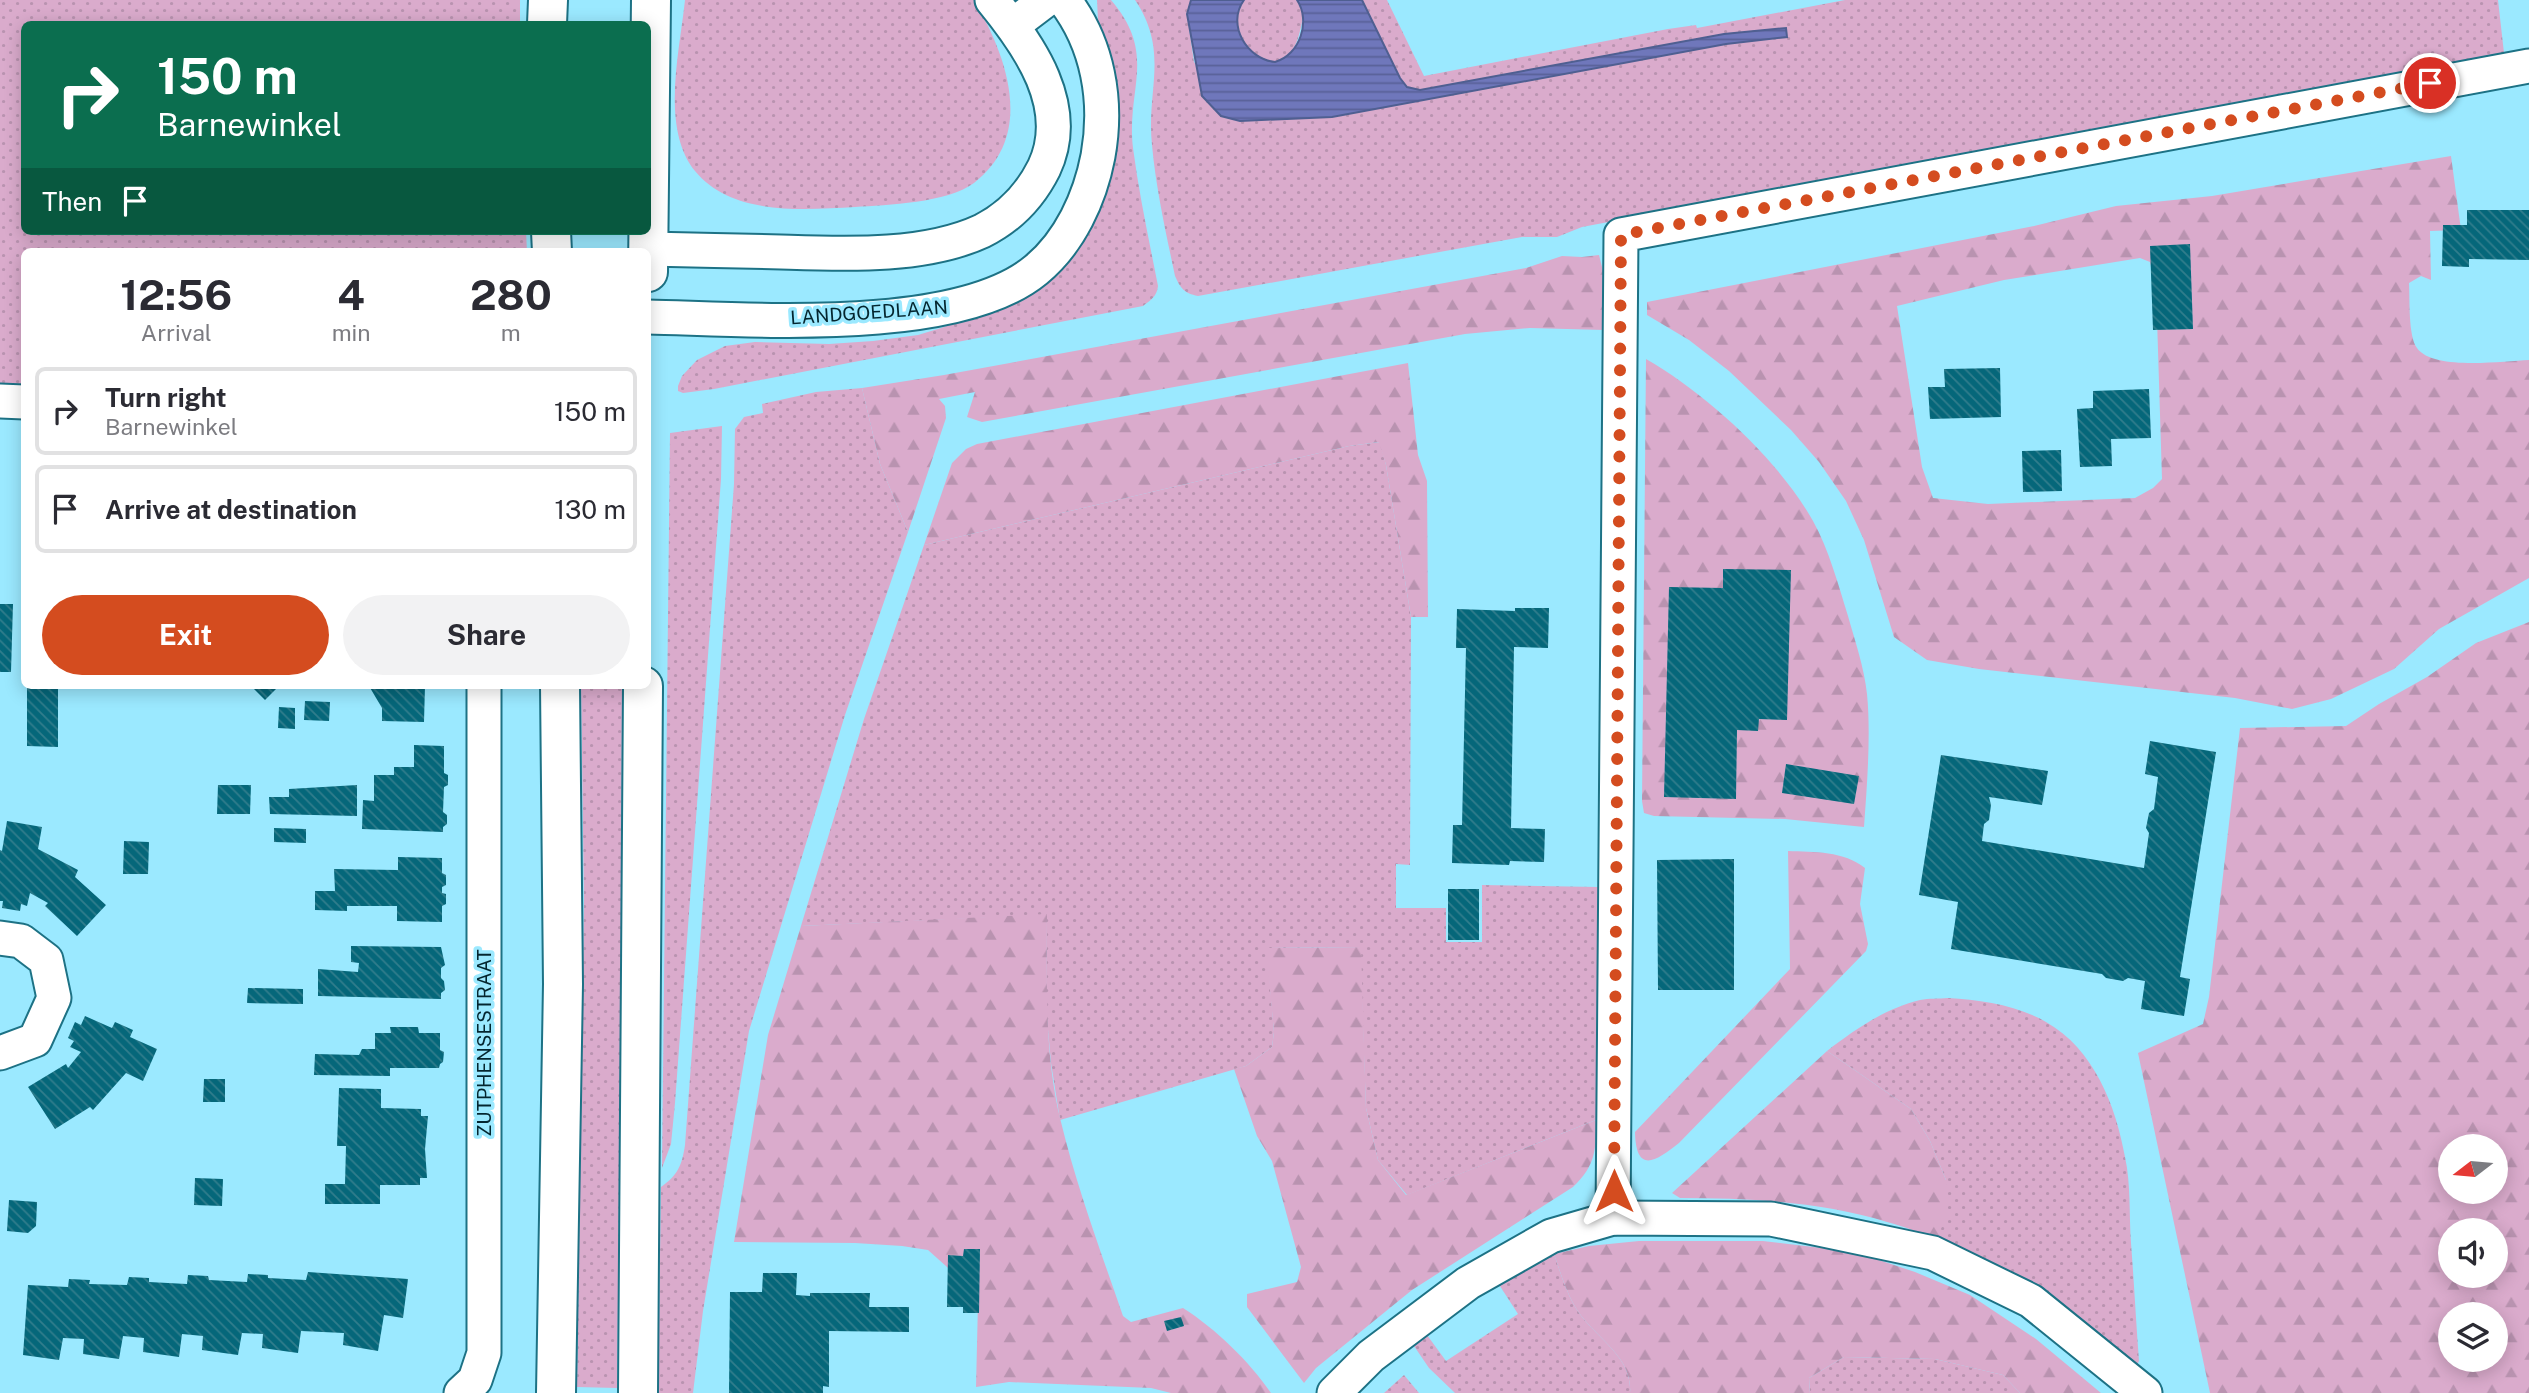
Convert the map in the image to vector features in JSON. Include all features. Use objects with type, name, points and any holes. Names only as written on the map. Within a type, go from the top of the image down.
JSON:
[{"type":"main road","points":[[547,21],[548,0]]},
{"type":"main road","points":[[651,0],[651,21]]},
{"type":"main road","points":[[556,1393],[563,984],[560,689]]},
{"type":"main road","points":[[638,1393],[643,689]]},
{"type":"street","points":[[651,257],[895,251],[980,232],[1004,218],[1022,202],[1036,183],[1054,138],[1052,108],[1046,85],[1013,25],[992,0]]},
{"type":"street","points":[[1013,25],[1046,0]]},
{"type":"street","name":"LANDGOEDLAAN","points":[[651,317],[825,320],[904,314],[965,304],[1002,291],[1035,272],[1049,258],[1075,222],[1087,197],[1101,141],[1102,109],[1095,62],[1088,41],[1064,0]]},
{"type":"street","points":[[1614,1218],[1621,235],[2529,66]]},
{"type":"street","points":[[0,401],[21,401]]},
{"type":"street","name":"ZUTPHENSESTRAAT","points":[[461,1393],[475,1380],[484,1353],[484,689]]},
{"type":"street","points":[[0,938],[21,941],[46,960],[54,998],[35,1040],[0,1052]]},
{"type":"street","points":[[1334,1393],[1371,1356],[1468,1283],[1551,1236],[1614,1218],[1771,1219],[1933,1253],[2031,1301],[2146,1393]]},
{"type":"green space","points":[[0,0],[520,0],[520,21],[21,21],[21,235],[526,235],[527,248],[21,248],[21,384],[0,384]]},
{"type":"green space","points":[[685,0],[974,0],[997,45],[1005,70],[1010,94],[1010,119],[1005,142],[993,164],[974,183],[962,190],[933,199],[883,205],[791,209],[748,203],[728,196],[710,186],[695,171],[684,153],[678,133],[675,88]]},
{"type":"green space","points":[[1097,0],[1111,0],[1125,20],[1137,55],[1133,148],[1158,286],[1151,300],[1143,306],[714,389],[683,393],[678,391],[682,376],[697,360],[725,346],[755,342],[829,344],[918,335],[1002,306],[1112,167],[1118,128],[1098,20]]},
{"type":"green space","points":[[1135,0],[1191,0],[1187,14],[1194,62],[1240,121],[1332,117],[1726,44],[1787,37],[1786,29],[1724,34],[1420,90],[1407,87],[1400,78],[1362,0],[1387,0],[1424,76],[1668,29],[1696,25],[1697,28],[1845,0],[2498,0],[2504,53],[1582,227],[1557,237],[1522,237],[1198,296],[1184,290],[1175,276],[1152,145],[1152,37]]},
{"type":"green space","points":[[1244,0],[1297,0],[1300,4],[1303,15],[1300,31],[1292,51],[1281,60],[1268,61],[1245,45],[1238,31],[1237,15]]},
{"type":"green space","points":[[2451,156],[2461,230],[2430,231],[2431,280],[2421,276],[2409,283],[2414,342],[2425,355],[2438,360],[2486,363],[2529,360],[2529,578],[2439,629],[2394,669],[2331,699],[2292,709],[2235,698],[1979,669],[1927,660],[1894,637],[1864,540],[1846,501],[1819,462],[1791,430],[1729,371],[1689,340],[1647,315],[1647,302],[2034,226],[2116,206],[2212,196]],"holes":[[[2140,258],[2150,262],[2156,286],[2162,479],[2153,488],[2135,498],[1988,504],[1933,498],[1922,467],[1897,306],[2004,280]]]},
{"type":"green space","points":[[1599,255],[1606,283],[1604,330],[1530,328],[1465,334],[982,422],[967,417],[975,392],[939,399],[945,406],[946,418],[908,532],[880,464],[862,388],[1526,268],[1562,256]]},
{"type":"green space","points":[[1646,359],[1693,390],[1761,452],[1781,474],[1819,532],[1841,592],[1866,684],[1869,743],[1864,827],[1785,819],[1654,816],[1644,813]]},
{"type":"green space","points":[[1408,363],[1418,455],[1427,481],[1428,617],[1411,617],[1386,465],[1379,442],[1349,446],[924,545],[952,463],[966,449],[977,444]]},
{"type":"green space","points":[[862,388],[880,464],[908,532],[845,715],[749,1031],[703,1311],[693,1393],[658,1393],[661,1187],[678,1169],[685,1145],[734,484],[735,429],[744,417],[763,413],[762,404],[816,392]]},
{"type":"green space","points":[[722,426],[721,479],[675,1103],[671,1144],[662,1168],[670,433]]},
{"type":"green space","points":[[1380,442],[1411,617],[1410,865],[1396,864],[1396,908],[1446,908],[1446,942],[1482,942],[1482,885],[1599,887],[1596,1120],[1407,1195],[1378,1160],[1366,1108],[1360,947],[1267,948],[1274,1032],[1272,1047],[1246,1066],[1060,1120],[1046,1007],[1047,915],[801,926],[864,719],[924,545],[1349,446]]},
{"type":"green space","points":[[2529,622],[2529,1393],[2210,1393],[2138,1053],[2203,1024],[2209,997],[2240,728],[2346,726],[2427,677],[2476,643]]},
{"type":"green space","points":[[581,689],[622,689],[617,1388],[577,1387],[584,901]]},
{"type":"green space","points":[[1788,851],[1838,855],[1865,868],[1860,904],[1868,944],[1866,951],[1679,1143],[1655,1159],[1643,1159],[1636,1145],[1635,1132],[1790,969]]},
{"type":"green space","points":[[1047,914],[1049,1045],[1056,1096],[1074,1171],[1123,1316],[1131,1322],[1183,1308],[1231,1346],[1271,1393],[1171,1393],[1151,1388],[1009,1382],[976,1387],[978,1302],[928,1250],[855,1243],[734,1242],[768,1035],[801,926]]},
{"type":"green space","points":[[1361,947],[1366,1108],[1378,1160],[1406,1195],[1596,1120],[1595,1149],[1586,1171],[1573,1187],[1412,1290],[1316,1368],[1304,1383],[1247,1307],[1247,1294],[1297,1282],[1301,1267],[1272,1161],[1257,1136],[1234,1069],[1246,1066],[1272,1047],[1274,1032],[1266,948]]},
{"type":"green space","points":[[1948,998],[1998,1004],[2035,1016],[2063,1033],[2090,1063],[2100,1080],[2116,1118],[2127,1167],[2139,1361],[2134,1370],[2016,1280],[1965,1251],[1938,1240],[1946,1180],[1930,1141],[1911,1109],[1827,1051],[1859,1028],[1895,1008],[1920,1000]]},
{"type":"green space","points":[[1827,1051],[1911,1109],[1930,1141],[1946,1180],[1948,1204],[1938,1240],[1893,1224],[1837,1210],[1758,1200],[1680,1198],[1672,1193]]},
{"type":"green space","points":[[1639,1241],[1763,1241],[1855,1252],[1915,1272],[1970,1295],[2036,1339],[2101,1393],[2020,1393],[2003,1375],[1935,1359],[1844,1357],[1809,1378],[1810,1393],[1630,1393],[1625,1367],[1574,1305],[1554,1254],[1589,1246]]},
{"type":"green space","points":[[1554,1254],[1574,1305],[1625,1367],[1630,1393],[1455,1393],[1429,1368],[1414,1346],[1427,1335],[1446,1361],[1518,1314],[1498,1283]]},
{"type":"green space","points":[[1844,1357],[1935,1359],[2003,1375],[2020,1393],[1810,1393],[1809,1378]]},
{"type":"green space","points":[[1404,1375],[1419,1393],[1384,1393]]},
{"type":"water","points":[[1191,0],[1244,0],[1237,20],[1242,39],[1256,55],[1275,62],[1291,52],[1301,36],[1303,18],[1297,0],[1362,0],[1400,78],[1407,87],[1420,90],[1724,34],[1786,28],[1787,37],[1726,44],[1332,117],[1240,121],[1221,116],[1202,96],[1187,14]]},
{"type":"building","points":[[2467,210],[2529,210],[2529,260],[2469,259],[2469,267],[2442,266],[2443,225],[2467,225]]},
{"type":"building","points":[[2190,244],[2193,329],[2153,330],[2150,246]]},
{"type":"building","points":[[2000,368],[2001,417],[1930,419],[1928,387],[1945,387],[1944,369]]},
{"type":"building","points":[[2149,389],[2151,438],[2111,439],[2112,466],[2080,467],[2077,409],[2093,408],[2093,391]]},
{"type":"building","points":[[2061,450],[2062,491],[2023,492],[2022,451]]},
{"type":"building","points":[[1723,569],[1791,570],[1787,720],[1759,719],[1758,731],[1737,730],[1736,799],[1664,797],[1669,587],[1723,588]]},
{"type":"building","points":[[0,604],[13,604],[11,672],[0,672]]},
{"type":"building","points":[[1515,608],[1549,608],[1548,648],[1514,647],[1511,828],[1545,829],[1544,862],[1510,861],[1509,865],[1452,863],[1453,825],[1462,825],[1466,648],[1456,648],[1457,609],[1515,611]]},
{"type":"building","points":[[27,689],[58,689],[58,747],[27,746]]},
{"type":"building","points":[[254,689],[276,689],[265,700]]},
{"type":"building","points":[[371,689],[425,689],[424,722],[382,721],[382,708]]},
{"type":"building","points":[[305,701],[330,702],[329,721],[304,720]]},
{"type":"building","points":[[279,707],[295,708],[295,729],[278,728]]},
{"type":"building","points":[[2150,741],[2216,752],[2180,977],[2190,979],[2184,1016],[2141,1009],[2145,981],[2128,978],[2123,981],[2106,978],[2102,974],[1951,949],[1958,902],[1919,895],[1941,755],[2048,771],[2042,805],[1989,797],[1989,820],[1984,824],[1982,841],[2144,868],[2149,833],[2146,828],[2149,813],[2154,809],[2158,777],[2145,774]]},
{"type":"building","points":[[414,745],[444,746],[444,773],[448,775],[448,785],[444,787],[443,812],[447,815],[447,824],[443,827],[443,832],[362,829],[363,800],[374,801],[374,775],[394,775],[394,767],[414,767]]},
{"type":"building","points":[[1786,764],[1859,776],[1854,804],[1782,793]]},
{"type":"building","points":[[218,785],[251,785],[250,814],[217,814]]},
{"type":"building","points":[[357,785],[357,816],[270,814],[269,797],[289,797],[289,789]]},
{"type":"building","points":[[7,821],[42,827],[38,849],[78,870],[75,877],[106,905],[77,936],[45,906],[48,903],[30,893],[27,906],[21,904],[20,911],[2,908],[0,850],[2,851]]},
{"type":"building","points":[[274,828],[306,829],[306,843],[274,842]]},
{"type":"building","points":[[124,841],[149,842],[148,874],[123,874]]},
{"type":"building","points":[[398,857],[442,858],[442,873],[446,875],[446,885],[442,887],[442,893],[446,894],[446,904],[442,906],[442,922],[397,921],[397,906],[347,906],[347,911],[315,910],[315,891],[335,891],[334,869],[398,870]]},
{"type":"building","points":[[1734,859],[1734,990],[1658,990],[1657,860]]},
{"type":"building","points":[[1448,889],[1479,889],[1479,940],[1448,940]]},
{"type":"building","points":[[351,946],[441,947],[445,965],[441,968],[441,978],[445,990],[441,993],[441,999],[318,996],[318,969],[358,972],[359,963],[351,962]]},
{"type":"building","points":[[248,988],[303,989],[303,1004],[247,1003]]},
{"type":"building","points":[[85,1016],[112,1028],[115,1022],[133,1030],[130,1037],[157,1049],[143,1081],[126,1073],[93,1110],[90,1107],[55,1129],[28,1087],[66,1064],[68,1068],[81,1052],[70,1047],[74,1041],[68,1038],[75,1022],[81,1025]]},
{"type":"building","points":[[390,1027],[418,1027],[419,1033],[440,1033],[440,1050],[444,1052],[439,1068],[390,1068],[390,1076],[314,1075],[315,1054],[359,1055],[362,1049],[375,1049],[375,1033],[391,1033]]},
{"type":"building","points":[[204,1079],[225,1079],[225,1102],[203,1102]]},
{"type":"building","points":[[339,1088],[381,1089],[381,1108],[421,1109],[421,1116],[428,1116],[425,1149],[427,1178],[420,1178],[420,1185],[380,1185],[380,1204],[325,1204],[325,1184],[345,1184],[346,1146],[337,1146]]},
{"type":"building","points":[[195,1178],[223,1179],[222,1206],[194,1205]]},
{"type":"building","points":[[9,1200],[37,1202],[36,1226],[28,1233],[7,1231]]},
{"type":"building","points":[[964,1249],[980,1249],[979,1313],[963,1313],[963,1307],[947,1307],[948,1255],[963,1256]]},
{"type":"building","points":[[308,1272],[408,1279],[403,1318],[384,1315],[378,1351],[343,1345],[344,1333],[301,1331],[298,1353],[262,1348],[263,1334],[242,1333],[238,1355],[202,1350],[203,1336],[182,1334],[179,1357],[143,1352],[144,1338],[123,1336],[119,1359],[83,1354],[84,1339],[63,1338],[59,1360],[23,1355],[28,1285],[68,1287],[69,1279],[90,1280],[89,1284],[127,1285],[129,1277],[149,1278],[149,1282],[187,1284],[188,1275],[208,1276],[209,1280],[247,1282],[248,1274],[306,1280]]},
{"type":"building","points":[[763,1273],[797,1273],[796,1295],[870,1293],[869,1307],[909,1307],[909,1332],[829,1331],[829,1387],[823,1386],[823,1393],[729,1393],[730,1292],[762,1292]]},
{"type":"building","points":[[1181,1317],[1184,1326],[1167,1331],[1164,1321]]},
{"type":"route","points":[[1614,1191],[1621,235],[2430,83]]}]
